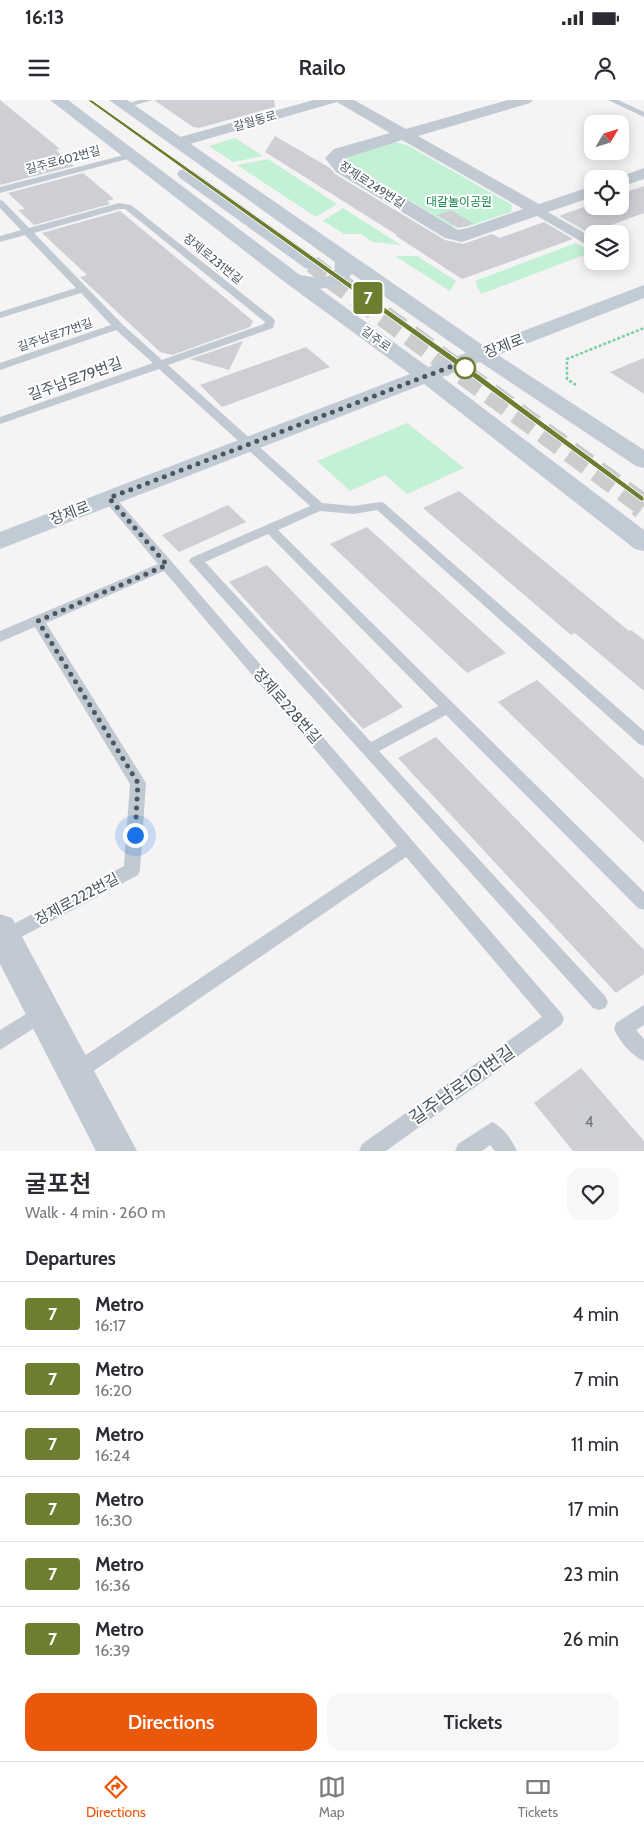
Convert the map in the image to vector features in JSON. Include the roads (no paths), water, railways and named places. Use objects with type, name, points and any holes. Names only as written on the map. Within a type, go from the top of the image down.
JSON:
[{"type":"main road","name":"길주로","points":[[58,100],[139,147],[293,279],[425,376],[644,544]]},
{"type":"main road","points":[[83,100],[122,128]]},
{"type":"main road","points":[[121,103],[180,142],[345,260],[482,354],[644,461]]},
{"type":"main road","points":[[170,162],[312,264]]},
{"type":"main road","points":[[293,279],[319,284],[339,279],[345,272],[345,260]]},
{"type":"main road","name":"장제로","points":[[0,541],[644,291]]},
{"type":"street","name":"갈월동로","points":[[180,142],[331,100]]},
{"type":"street","points":[[343,100],[584,237]]},
{"type":"street","name":"장제로249번길","points":[[525,100],[340,153],[334,158],[342,168],[452,234],[462,236],[584,194]]},
{"type":"street","name":"장제로222번길","points":[[2,934],[117,1151]]},
{"type":"lane","points":[[121,103],[148,100]]},
{"type":"lane","points":[[612,100],[644,115]]},
{"type":"lane","name":"길주로602번길","points":[[0,190],[139,147]]},
{"type":"lane","points":[[0,203],[118,326],[319,506]]},
{"type":"lane","name":"장제로231번길","points":[[0,239],[119,206],[128,207],[270,321],[269,326],[160,364]]},
{"type":"lane","points":[[0,315],[83,289]]},
{"type":"lane","name":"길주남로77번길","points":[[0,367],[118,326]]},
{"type":"lane","name":"길주남로79번길","points":[[0,421],[160,364]]},
{"type":"lane","name":"장제로228번길","points":[[109,498],[555,1019]]},
{"type":"lane","points":[[599,1002],[196,561],[319,506],[354,510],[380,506],[644,740]]},
{"type":"lane","points":[[270,528],[644,903]]},
{"type":"lane","points":[[0,638],[167,565]]},
{"type":"lane","name":"장제로222번길","points":[[2,934],[132,870],[138,783],[38,621]]},
{"type":"lane","points":[[369,750],[448,707]]},
{"type":"lane","points":[[75,1073],[408,847]]},
{"type":"lane","points":[[0,1041],[44,1012]]},
{"type":"lane","points":[[644,1014],[623,1029],[644,1052]]},
{"type":"lane","name":"길주남로101번길","points":[[369,1151],[555,1019]]},
{"type":"lane","points":[[465,1151],[492,1132],[507,1151]]},
{"type":"tunnel","points":[[312,264],[332,279]]},
{"type":"tunnel","points":[[330,277],[642,504]]},
{"type":"tunnel","points":[[640,503],[644,506]]},
{"type":"metro line","name":"7","points":[[90,100],[463,366],[644,499]]},
{"type":"park label","name":"대갈놀이공원","points":[[459,202]]}]
